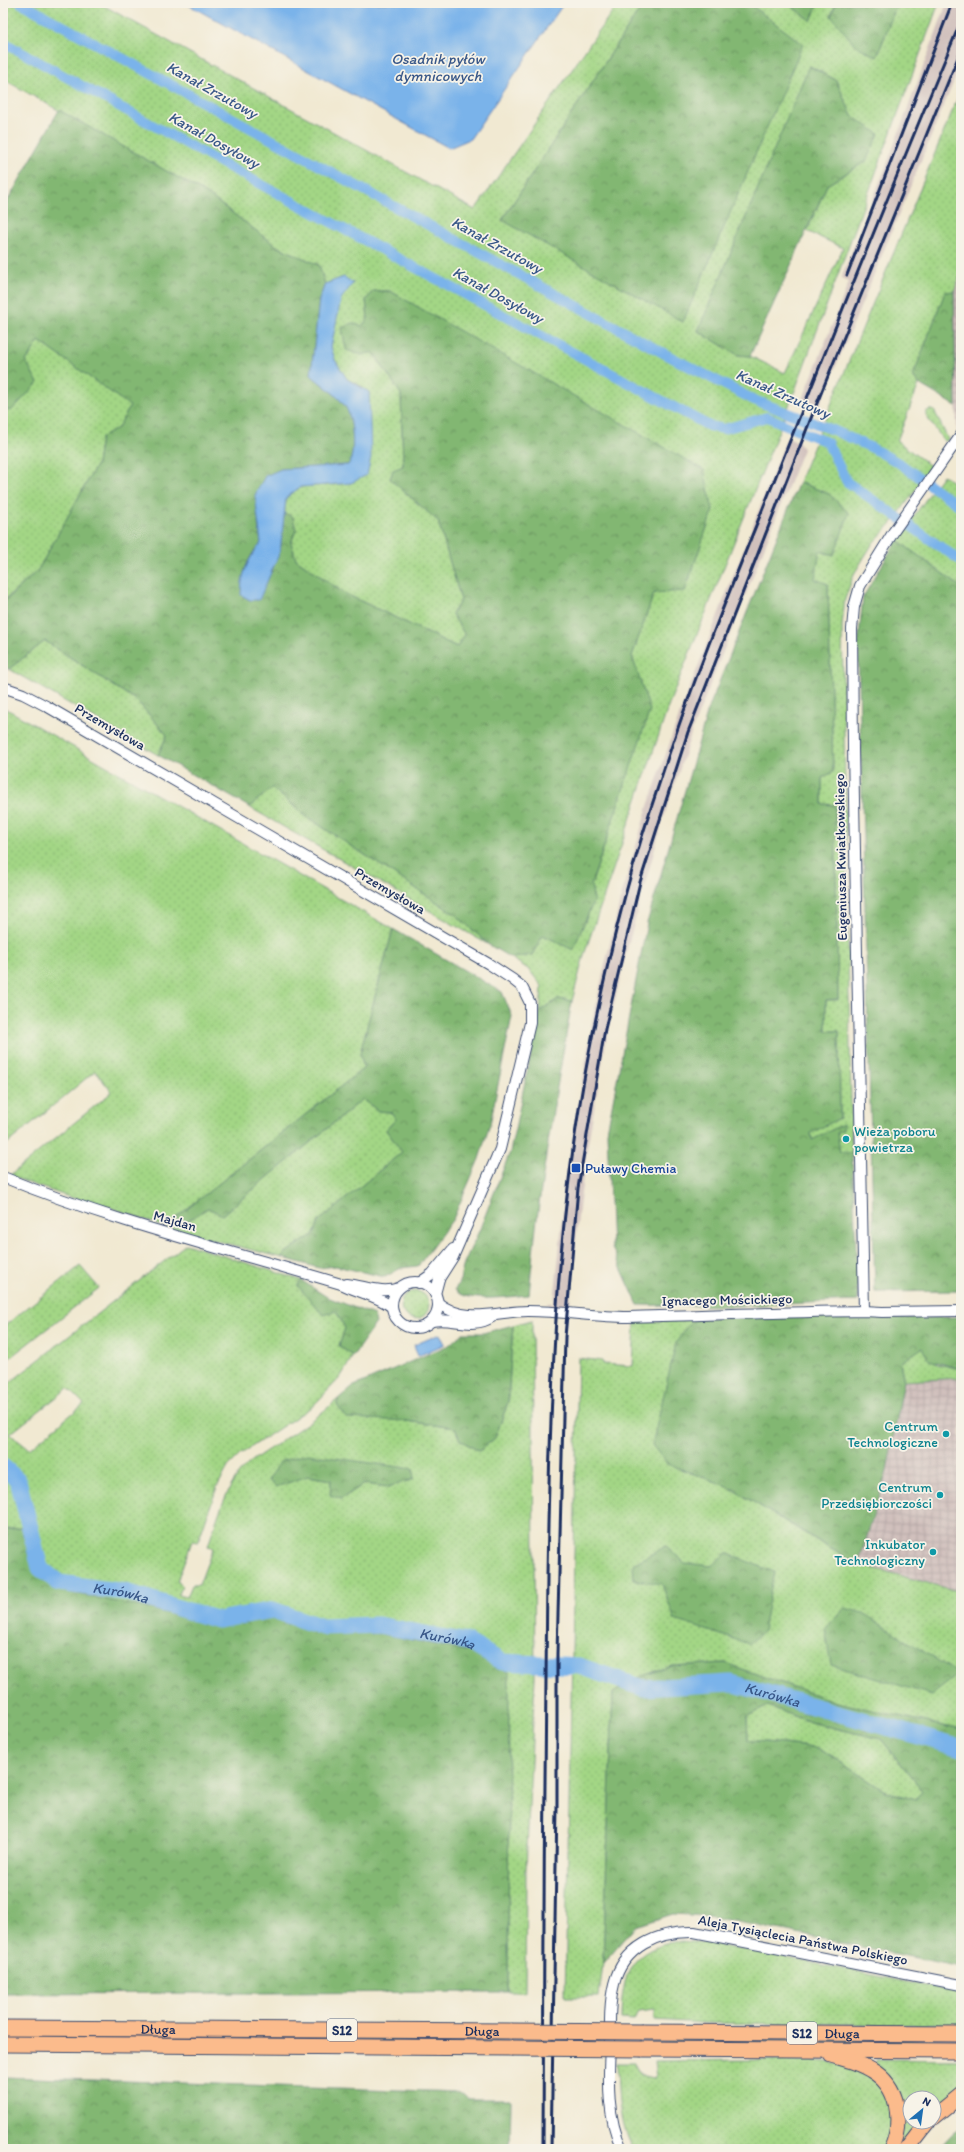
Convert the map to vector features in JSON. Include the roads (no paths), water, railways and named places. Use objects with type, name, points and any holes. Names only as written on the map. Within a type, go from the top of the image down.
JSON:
[{"type":"highway","name":"Długa","points":[[3,2028],[961,2034]]},
{"type":"highway","name":"Długa","points":[[3,2044],[810,2050]]},
{"type":"highway","name":"S12","points":[[810,2050],[961,2051]]},
{"type":"highway","points":[[810,2050],[864,2066],[875,2072],[887,2085],[897,2105],[899,2120],[891,2149]]},
{"type":"highway","points":[[942,2110],[961,2095]]},
{"type":"highway","points":[[907,2149],[922,2130]]},
{"type":"street","name":"Eugeniusza Kwiatkowskiego","points":[[864,1311],[852,629],[854,607],[860,586],[894,531],[961,435]]},
{"type":"street","name":"Przemysłowa","points":[[3,687],[23,694],[54,710],[489,964],[522,987],[530,1003],[530,1023],[506,1130],[493,1168],[449,1264],[438,1279],[436,1298]]},
{"type":"street","name":"Majdan","points":[[3,1177],[57,1199],[163,1233],[342,1284],[363,1286],[381,1291],[399,1288]]},
{"type":"street","name":"Przemysłowa","points":[[419,1282],[432,1274],[448,1253],[456,1247]]},
{"type":"street","points":[[419,1282],[428,1286],[436,1298],[437,1312],[432,1320],[422,1327],[406,1326],[398,1320],[392,1307],[394,1297],[399,1288],[408,1283],[419,1282]]},
{"type":"street","name":"Majdan","points":[[342,1284],[360,1293],[379,1298],[392,1307]]},
{"type":"street","name":"Ignacego Mościckiego","points":[[436,1298],[453,1312],[470,1316],[494,1316],[529,1311],[628,1317],[864,1311],[961,1311]]},
{"type":"street","name":"Ignacego Mościckiego","points":[[432,1320],[444,1319],[477,1324],[494,1316]]},
{"type":"street","name":"Aleja Tysiąclecia Państwa Polskiego","points":[[622,2149],[613,2127],[610,2108],[609,2062],[612,1994],[617,1975],[624,1961],[636,1949],[650,1940],[669,1933],[694,1932],[961,1985]]},
{"type":"water","name":"Osadnik pyłów dymnicowych","points":[[185,3],[564,3],[470,139],[449,148]]},
{"type":"water","points":[[344,277],[353,283],[341,299],[331,347],[335,360],[347,379],[369,392],[371,457],[367,475],[351,483],[300,487],[286,498],[280,552],[259,600],[250,600],[241,595],[241,587],[246,567],[252,555],[261,543],[255,495],[265,476],[281,469],[348,465],[350,460],[353,445],[352,427],[348,411],[338,398],[311,375],[319,300],[325,284]]},
{"type":"water","points":[[440,1334],[445,1344],[418,1356],[414,1345]]},
{"type":"waterway","name":"Kanał Zrzutowy","points":[[21,3],[667,355],[754,400],[833,430],[872,448],[899,463],[961,507]]},
{"type":"waterway","name":"Kanał Dosyłowy","points":[[3,42],[212,158],[709,426],[724,429],[767,417],[827,442],[847,482],[961,561]]},
{"type":"waterway","name":"Kurówka","points":[[3,1467],[18,1480],[40,1568],[59,1583],[125,1592],[218,1620],[273,1610],[322,1627],[378,1625],[468,1642],[502,1662],[579,1666],[643,1688],[731,1683],[961,1748]]},
{"type":"railway","points":[[847,275],[952,3]]},
{"type":"railway","points":[[543,2149],[546,1647],[550,1445],[556,1315],[561,1251],[568,1186],[588,1058],[602,988],[628,883],[686,705],[820,366],[961,21]]},
{"type":"railway","points":[[551,2149],[557,1807],[557,1654],[565,1337],[578,1188],[605,1029],[640,882],[688,732],[815,408],[961,50]]},
{"type":"place","name":"Wieża poboru powietrza","points":[[846,1139]]},
{"type":"place","name":"Puławy Chemia","points":[[576,1168]]},
{"type":"place","name":"Centrum Technologiczne","points":[[946,1434]]},
{"type":"place","name":"Centrum Przedsiębiorczości","points":[[940,1495]]},
{"type":"place","name":"Inkubator Technologiczny","points":[[933,1552]]}]
